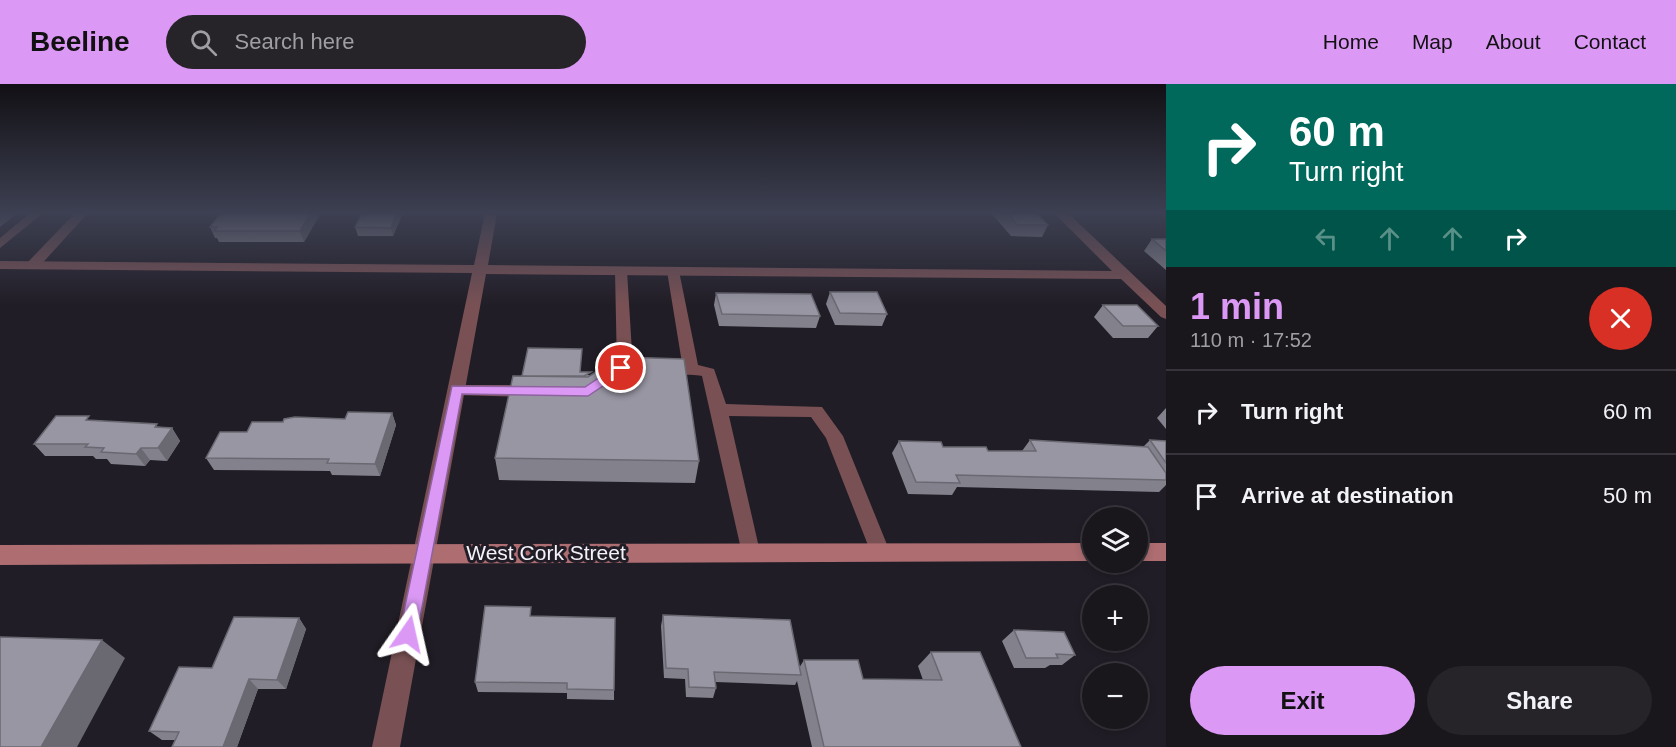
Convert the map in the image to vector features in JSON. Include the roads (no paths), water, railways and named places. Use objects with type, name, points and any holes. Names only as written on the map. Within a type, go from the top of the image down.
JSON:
[{"type":"street","points":[[386,747],[485,244]]},
{"type":"street","points":[[1092,244],[1166,314]]},
{"type":"street","points":[[0,265],[1124,275]]},
{"type":"street","name":"West Cork Street","points":[[0,555],[424,552],[1082,552]]},
{"type":"street","points":[[1148,552],[1166,552]]},
{"type":"lane","points":[[32,266],[53,244]]},
{"type":"lane","points":[[621,271],[630,369],[691,368],[710,373],[750,552]]},
{"type":"lane","points":[[673,272],[691,368]]},
{"type":"lane","points":[[456,390],[552,391]]},
{"type":"lane","points":[[719,410],[816,411],[834,436],[880,552]]}]
